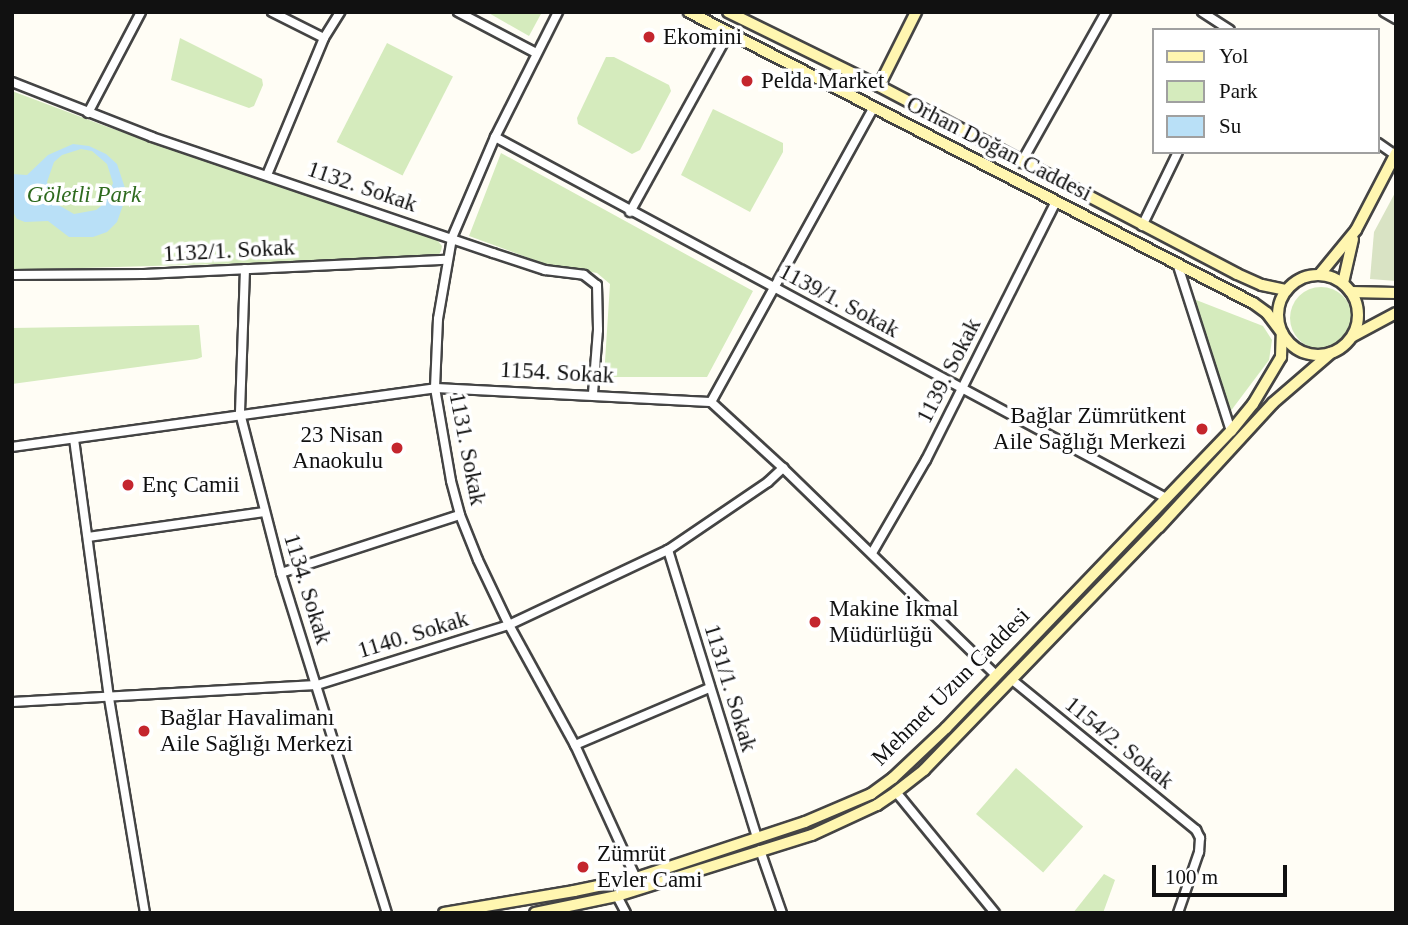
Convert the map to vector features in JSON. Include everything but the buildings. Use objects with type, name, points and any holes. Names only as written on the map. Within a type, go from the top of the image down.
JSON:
[{"type":"main road","name":"Orhan Doğan Caddesi","points":[[689,12],[1253,303],[1267,313],[1282,333]]},
{"type":"main road","points":[[728,12],[879,86],[1021,163],[1237,274],[1262,285],[1286,290]]},
{"type":"main road","points":[[879,86],[916,12]]},
{"type":"main road","points":[[1320,274],[1356,230],[1395,154]]},
{"type":"main road","points":[[1343,283],[1356,230]]},
{"type":"main road","points":[[1331,353],[1319,355],[1297,349],[1282,333],[1278,310],[1286,290],[1307,276],[1320,274],[1343,283],[1352,292],[1359,313],[1353,336]]},
{"type":"main road","points":[[1352,292],[1396,293]]},
{"type":"main road","points":[[535,913],[617,896],[760,850],[843,822],[897,792],[924,770],[1273,403],[1353,336],[1396,313]]},
{"type":"main road","name":"Mehmet Uzun Caddesi","points":[[444,913],[636,878],[829,813],[882,786],[946,728],[1231,431],[1275,371],[1281,357],[1282,333]]},
{"type":"street","points":[[88,113],[141,12]]},
{"type":"street","points":[[272,12],[324,38]]},
{"type":"street","points":[[267,175],[324,38],[340,12]]},
{"type":"street","points":[[458,12],[537,53]]},
{"type":"street","name":"1131. Sokak","points":[[558,12],[495,137],[452,239],[446,260],[438,319],[435,388],[440,434],[460,515],[509,625],[575,745],[636,878]]},
{"type":"street","points":[[1021,163],[1106,12]]},
{"type":"street","points":[[1202,12],[1227,28]]},
{"type":"street","points":[[1384,12],[1396,19]]},
{"type":"street","points":[[630,212],[729,33]]},
{"type":"street","name":"1132. Sokak","points":[[12,82],[88,113],[452,239],[545,270],[584,275],[595,281],[598,330],[593,394]]},
{"type":"street","points":[[873,108],[711,402],[872,553],[995,674]]},
{"type":"street","name":"1139/1. Sokak","points":[[495,137],[630,212],[963,386],[1166,498]]},
{"type":"street","points":[[1380,144],[1395,154]]},
{"type":"street","points":[[1142,226],[1177,154]]},
{"type":"street","name":"1139. Sokak","points":[[872,553],[926,460],[1055,203]]},
{"type":"street","name":"1132/1. Sokak","points":[[12,275],[446,260]]},
{"type":"street","points":[[1178,266],[1231,431]]},
{"type":"street","name":"1134. Sokak","points":[[245,269],[240,413],[281,573],[387,913]]},
{"type":"street","name":"1154. Sokak","points":[[12,447],[240,413],[435,388],[711,402]]},
{"type":"street","points":[[74,439],[109,698],[145,913]]},
{"type":"street","name":"1140. Sokak","points":[[12,702],[317,685],[509,625],[668,550],[768,482],[783,468]]},
{"type":"street","points":[[88,537],[264,512]]},
{"type":"street","points":[[281,573],[460,515]]},
{"type":"street","name":"1131/1. Sokak","points":[[668,550],[757,837]]},
{"type":"street","name":"1154/2. Sokak","points":[[1011,679],[1196,830],[1200,838],[1199,852],[1178,913]]},
{"type":"street","points":[[575,745],[709,688]]},
{"type":"street","points":[[897,792],[985,905],[995,913]]},
{"type":"street","points":[[760,850],[782,913]]},
{"type":"street","points":[[617,896],[626,913]]},
{"type":"green space","points":[[487,12],[542,12],[529,36]]},
{"type":"green space","points":[[180,38],[262,79],[263,85],[254,106],[249,108],[171,80]]},
{"type":"green space","points":[[387,43],[453,77],[403,175],[337,142]]},
{"type":"green space","points":[[606,57],[614,57],[669,85],[671,91],[640,150],[632,154],[578,124],[577,118]]},
{"type":"green space","name":"Göletli Park","points":[[12,91],[105,126],[437,240],[442,246],[441,251],[438,256],[429,258],[12,270]]},
{"type":"green space","points":[[713,109],[783,143],[783,152],[750,212],[681,175]]},
{"type":"green space","points":[[501,153],[753,291],[707,377],[604,377],[610,284],[597,273],[545,264],[469,236]]},
{"type":"green space","points":[[1396,191],[1396,281],[1370,279],[1374,232]]},
{"type":"green space","points":[[1321,287],[1343,296],[1352,318],[1343,340],[1321,349],[1299,340],[1290,318],[1299,296]]},
{"type":"green space","points":[[1191,298],[1263,326],[1272,340],[1269,360],[1230,412]]},
{"type":"green space","points":[[199,325],[202,357],[197,359],[12,384],[12,328]]},
{"type":"green space","points":[[1016,768],[1083,826],[1043,872],[976,814]]},
{"type":"green space","points":[[1104,874],[1115,880],[1103,913],[1073,913]]},
{"type":"water","points":[[73,144],[89,146],[106,154],[117,164],[127,194],[117,222],[107,232],[93,237],[69,237],[48,221],[25,222],[17,219],[12,210],[12,174],[27,175],[48,155]],"holes":[[[81,149],[92,151],[107,164],[113,183],[105,203],[96,210],[74,214],[55,203],[47,182],[54,162],[62,155]]]},
{"type":"place","name":"Ekomini","points":[[649,37]]},
{"type":"place","name":"Pelda Market","points":[[747,81]]},
{"type":"place","name":"Bağlar Zümrütkent Aile Sağlığı Merkezi","points":[[1202,429]]},
{"type":"place","name":"23 Nisan Anaokulu","points":[[397,448]]},
{"type":"place","name":"Enç Camii","points":[[128,485]]},
{"type":"place","name":"Makine İkmal Müdürlüğü","points":[[815,622]]},
{"type":"place","name":"Bağlar Havalimanı Aile Sağlığı Merkezi","points":[[144,731]]},
{"type":"place","name":"Zümrüt Evler Cami","points":[[583,867]]}]
